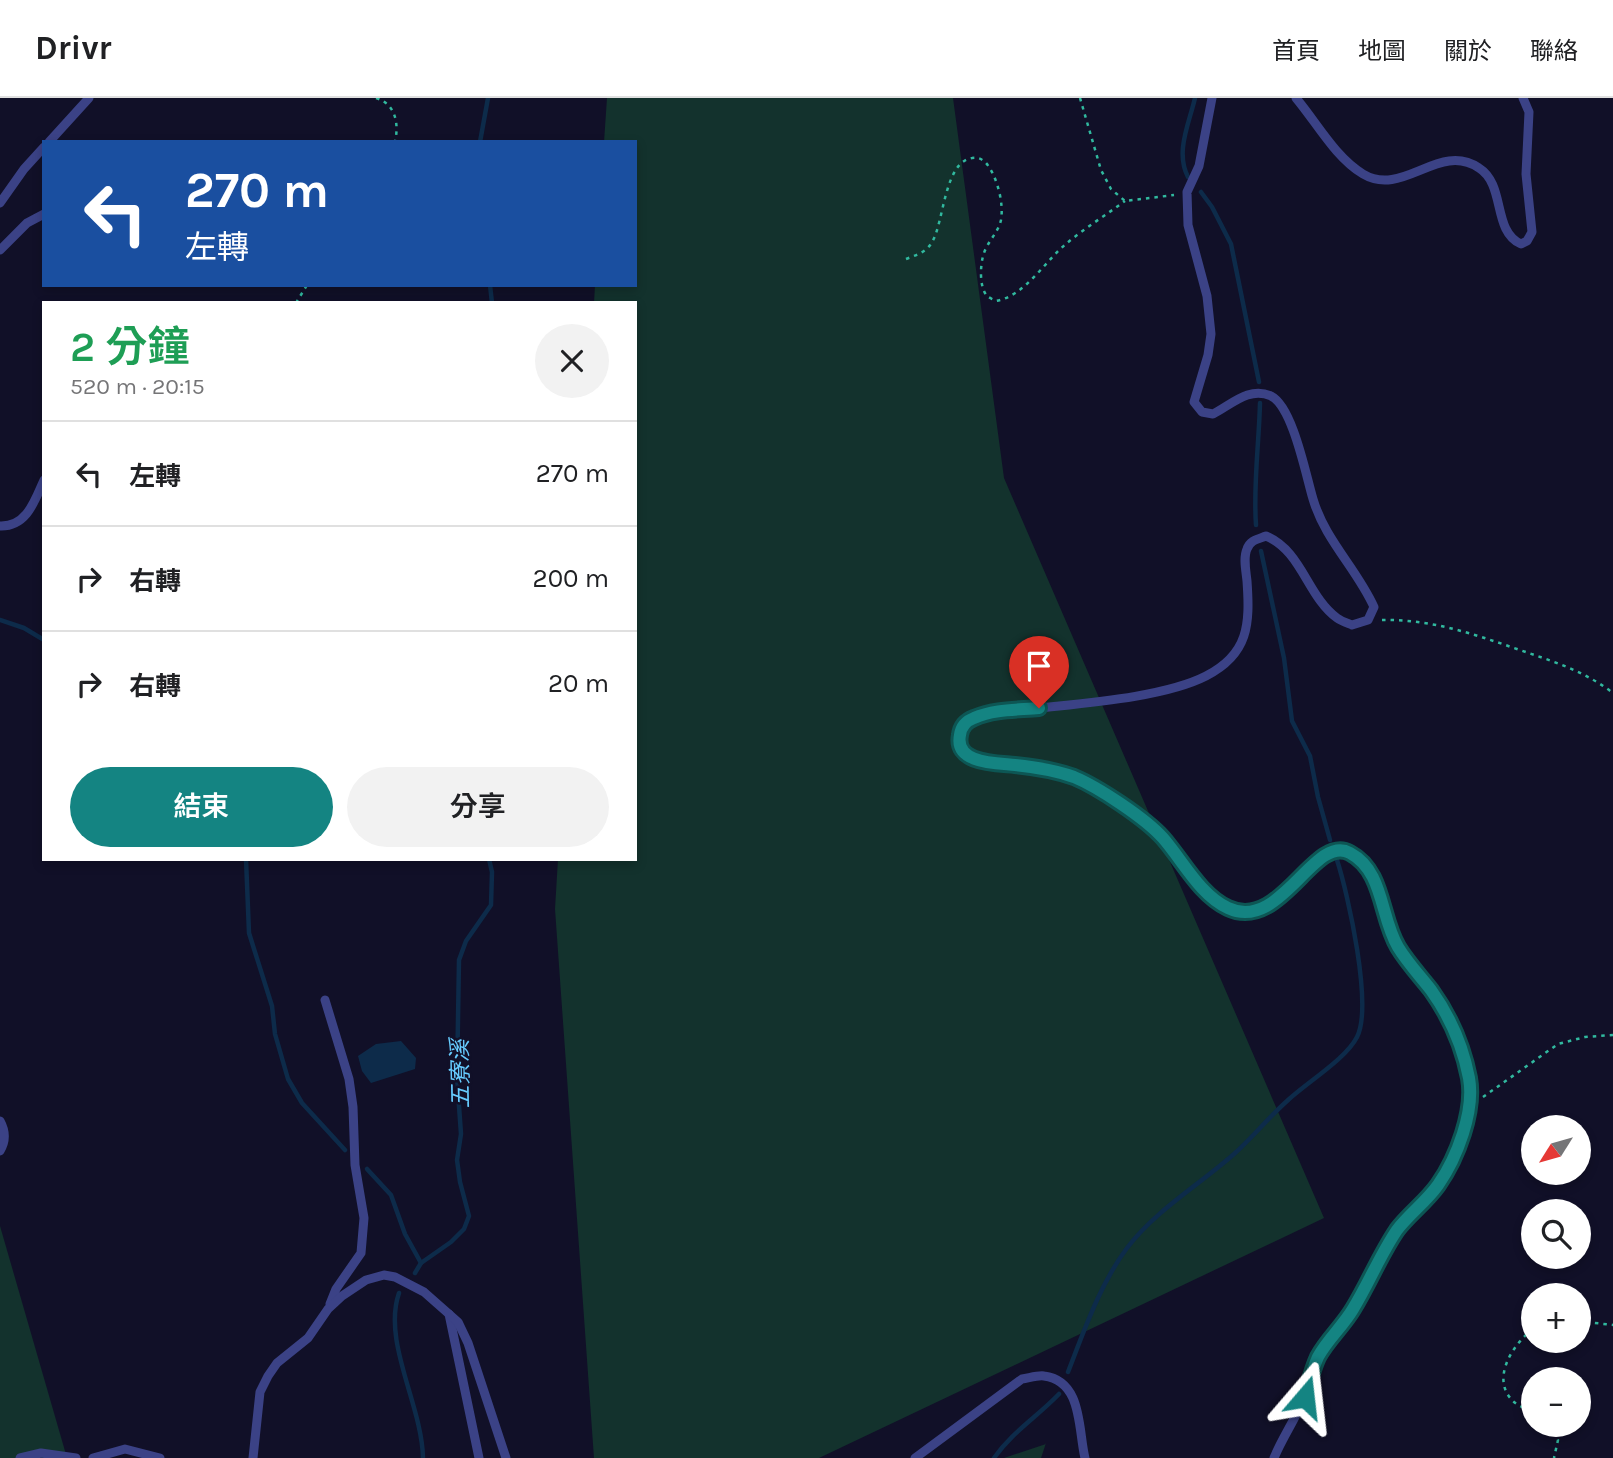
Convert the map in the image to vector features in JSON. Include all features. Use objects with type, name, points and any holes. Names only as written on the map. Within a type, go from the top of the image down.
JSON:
[{"type":"lane","points":[[51,140],[89,98]]},
{"type":"lane","points":[[1212,98],[1199,166],[1188,192],[1188,225],[1207,296],[1210,334],[1208,355],[1194,402],[1202,412],[1213,414],[1256,391],[1274,397],[1295,434],[1315,503],[1334,544],[1374,607],[1368,620],[1352,625],[1337,618],[1321,601],[1296,562],[1279,542],[1266,536],[1252,541],[1245,551],[1250,617],[1243,640],[1227,661],[1209,674],[1183,686],[1148,693],[988,713],[970,719],[961,729],[959,741],[965,753],[980,761],[1046,769],[1075,778],[1142,818],[1161,836],[1207,893],[1229,909],[1249,912],[1269,906],[1325,855],[1340,850],[1349,852],[1363,863],[1373,877],[1397,945],[1433,993],[1451,1024],[1469,1078],[1471,1105],[1450,1162],[1437,1187],[1400,1226],[1354,1307],[1317,1360],[1305,1397],[1275,1458]]},
{"type":"lane","points":[[1296,98],[1352,166],[1377,181],[1393,181],[1452,159],[1468,162],[1482,169],[1492,184],[1507,233],[1512,240],[1521,244],[1532,232],[1527,174],[1529,112],[1523,98]]},
{"type":"lane","points":[[0,202],[42,149]]},
{"type":"lane","points":[[0,250],[27,223],[42,215]]},
{"type":"lane","points":[[0,526],[25,517],[42,485]]},
{"type":"lane","points":[[325,1000],[349,1079],[355,1165],[364,1218],[361,1253],[335,1289],[328,1309]]},
{"type":"lane","points":[[0,1121],[5,1135],[0,1151]]},
{"type":"lane","points":[[253,1458],[260,1392],[277,1363],[308,1338],[328,1309],[342,1296],[366,1280],[384,1275],[412,1285],[449,1312],[458,1322],[468,1343],[506,1458]]},
{"type":"lane","points":[[449,1312],[479,1458]]},
{"type":"lane","points":[[915,1458],[1022,1379],[1043,1376],[1060,1381],[1073,1396],[1080,1419],[1085,1458]]},
{"type":"lane","points":[[93,1458],[125,1449],[160,1458]]},
{"type":"lane","points":[[20,1458],[41,1453],[76,1458]]},
{"type":"path","points":[[376,98],[393,111],[398,126],[395,140]]},
{"type":"path","points":[[1080,98],[1101,170],[1111,189],[1125,201]]},
{"type":"path","points":[[906,259],[923,252],[932,244],[938,230],[943,202],[954,175],[965,160],[975,157],[984,160],[991,170],[1000,196],[1001,218],[984,253],[982,267],[982,285],[987,296],[996,301],[1007,299],[1020,290],[1066,244],[1125,201],[1188,192]]},
{"type":"path","points":[[1368,620],[1421,622],[1454,628],[1573,668],[1613,693]]},
{"type":"path","points":[[1471,1105],[1558,1044],[1585,1037],[1613,1035]]},
{"type":"path","points":[[1591,1322],[1613,1325]]},
{"type":"path","points":[[1521,1339],[1509,1353],[1504,1376],[1506,1389],[1513,1402],[1521,1406]]},
{"type":"path","points":[[1554,1458],[1557,1437]]},
{"type":"green space","points":[[607,98],[953,98],[1004,478],[1324,1218],[819,1458],[594,1458],[555,909],[558,861],[637,861],[637,301],[594,301],[595,287],[637,287],[637,140],[604,140]]},
{"type":"green space","points":[[0,1226],[67,1458],[0,1458]]},
{"type":"green space","points":[[1046,1444],[1041,1458],[1004,1458]]},
{"type":"water","points":[[401,1041],[416,1058],[415,1069],[371,1083],[362,1071],[358,1056],[376,1044]]},
{"type":"waterway","name":"五寮溪","points":[[480,140],[488,98]]},
{"type":"waterway","points":[[1188,177],[1184,167],[1183,148],[1195,98]]},
{"type":"waterway","points":[[1201,192],[1231,244],[1259,382]]},
{"type":"waterway","name":"五寮溪","points":[[490,287],[492,301]]},
{"type":"waterway","points":[[1256,525],[1260,403]]},
{"type":"waterway","points":[[1261,551],[1284,658],[1292,721],[1310,756],[1330,840]]},
{"type":"waterway","points":[[0,620],[24,628],[42,639]]},
{"type":"waterway","points":[[1068,1372],[1101,1292],[1117,1262],[1138,1234],[1234,1154],[1287,1101],[1344,1054],[1357,1037],[1361,1022],[1361,976],[1337,860]]},
{"type":"waterway","points":[[246,861],[249,933],[272,1006],[275,1034],[288,1079],[302,1103],[345,1150]]},
{"type":"waterway","name":"五寮溪","points":[[415,1273],[421,1263],[451,1242],[464,1229],[469,1216],[457,1160],[461,1134],[457,1078],[459,960],[466,941],[491,905],[492,872],[489,861]]},
{"type":"waterway","points":[[367,1169],[391,1195],[405,1234],[421,1263]]},
{"type":"waterway","name":"五寮溪","points":[[399,1293],[395,1332],[421,1438],[423,1458]]},
{"type":"waterway","points":[[994,1458],[1009,1440],[1059,1394]]},
{"type":"route","points":[[1039,708],[988,713],[970,719],[961,729],[959,741],[965,753],[980,761],[1046,769],[1075,778],[1142,818],[1161,836],[1207,893],[1229,909],[1249,912],[1269,906],[1325,855],[1340,850],[1349,852],[1363,863],[1373,877],[1397,945],[1433,993],[1451,1024],[1469,1078],[1471,1105],[1463,1129],[1437,1187],[1400,1226],[1343,1325],[1325,1346],[1317,1360],[1305,1397]]}]
